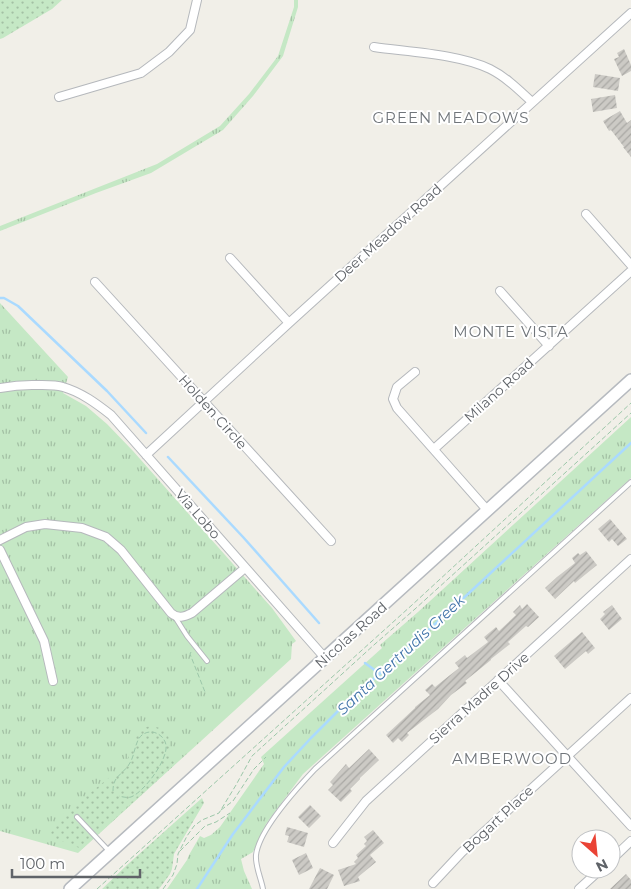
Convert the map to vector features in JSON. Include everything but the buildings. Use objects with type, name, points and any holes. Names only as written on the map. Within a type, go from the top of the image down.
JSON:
[{"type":"main road","name":"Nicolas Road","points":[[70,889],[631,380]]},
{"type":"street","points":[[59,97],[142,73],[169,52],[190,30],[197,0]]},
{"type":"street","name":"Deer Meadow Road","points":[[146,455],[631,13]]},
{"type":"street","points":[[374,47],[466,60],[491,69],[509,81],[532,102]]},
{"type":"street","points":[[586,214],[631,265]]},
{"type":"street","points":[[230,258],[289,323]]},
{"type":"street","name":"Milano Road","points":[[434,449],[631,271]]},
{"type":"street","name":"Holden Circle","points":[[95,282],[331,541]]},
{"type":"street","points":[[500,291],[549,346]]},
{"type":"street","points":[[415,372],[398,388],[393,399],[397,408],[488,511]]},
{"type":"street","name":"Via Lobo","points":[[0,388],[12,386],[64,387],[95,403],[111,415],[325,658]]},
{"type":"street","points":[[0,540],[26,527],[44,524],[82,528],[106,537],[121,550],[175,617],[183,617],[192,613],[245,568]]},
{"type":"street","points":[[0,550],[44,641],[53,682]]},
{"type":"street","name":"Sierra Madre Drive","points":[[333,843],[366,801],[631,559]]},
{"type":"street","points":[[498,680],[631,826]]},
{"type":"street","name":"Bogart Place","points":[[433,882],[462,852],[631,698]]},
{"type":"street","points":[[621,850],[631,841]]},
{"type":"street","points":[[579,889],[590,879]]},
{"type":"lane","points":[[263,889],[256,864],[256,854],[270,825],[305,780],[631,482]]},
{"type":"lane","points":[[175,617],[207,661]]},
{"type":"lane","points":[[77,817],[110,853]]},
{"type":"path","points":[[97,889],[412,605],[631,403]]},
{"type":"path","points":[[219,812],[252,756],[631,413]]},
{"type":"path","points":[[192,652],[190,654],[205,692]]},
{"type":"path","points":[[113,791],[116,777],[131,762],[138,741],[143,734],[149,732],[160,735],[166,747],[157,771],[136,794],[125,798],[119,796]]},
{"type":"path","points":[[163,889],[173,875],[179,851],[194,826],[219,812],[233,801],[254,769],[266,757]]},
{"type":"path","points":[[179,851],[205,826],[221,820],[230,813]]},
{"type":"green space","points":[[0,0],[62,0],[52,9],[0,39]]},
{"type":"green space","points":[[294,0],[298,0],[298,7],[283,56],[253,96],[223,130],[151,173],[0,231],[0,226],[157,164],[220,126],[249,94],[278,56],[294,7]]},
{"type":"green space","points":[[0,303],[68,377],[63,393],[86,406],[107,424],[133,451],[272,608],[296,641],[292,644],[291,659],[78,853],[0,831]]},
{"type":"green space","points":[[631,417],[631,478],[303,774],[266,824],[253,852],[241,859],[252,889],[167,889],[187,860],[200,836],[204,838],[211,835],[220,827],[264,764],[261,757],[382,648],[380,645]]},
{"type":"green space","points":[[152,726],[167,733],[170,757],[175,764],[82,849],[49,836],[61,816],[120,769],[128,758],[140,728]]},
{"type":"green space","points":[[202,798],[204,803],[174,854],[170,874],[159,889],[102,889],[128,864]]},
{"type":"waterway","points":[[0,298],[4,298],[18,306],[107,391],[146,433]]},
{"type":"waterway","name":"Santa Gertrudis Creek","points":[[197,889],[233,834],[284,767],[311,738],[339,710],[455,606],[631,443]]},
{"type":"waterway","points":[[168,457],[243,537],[319,623]]},
{"type":"waterway","points":[[365,663],[380,674]]},
{"type":"district","name":"GREEN MEADOWS","points":[[451,118]]},
{"type":"district","name":"MONTE VISTA","points":[[511,332]]},
{"type":"district","name":"AMBERWOOD","points":[[512,759]]}]
